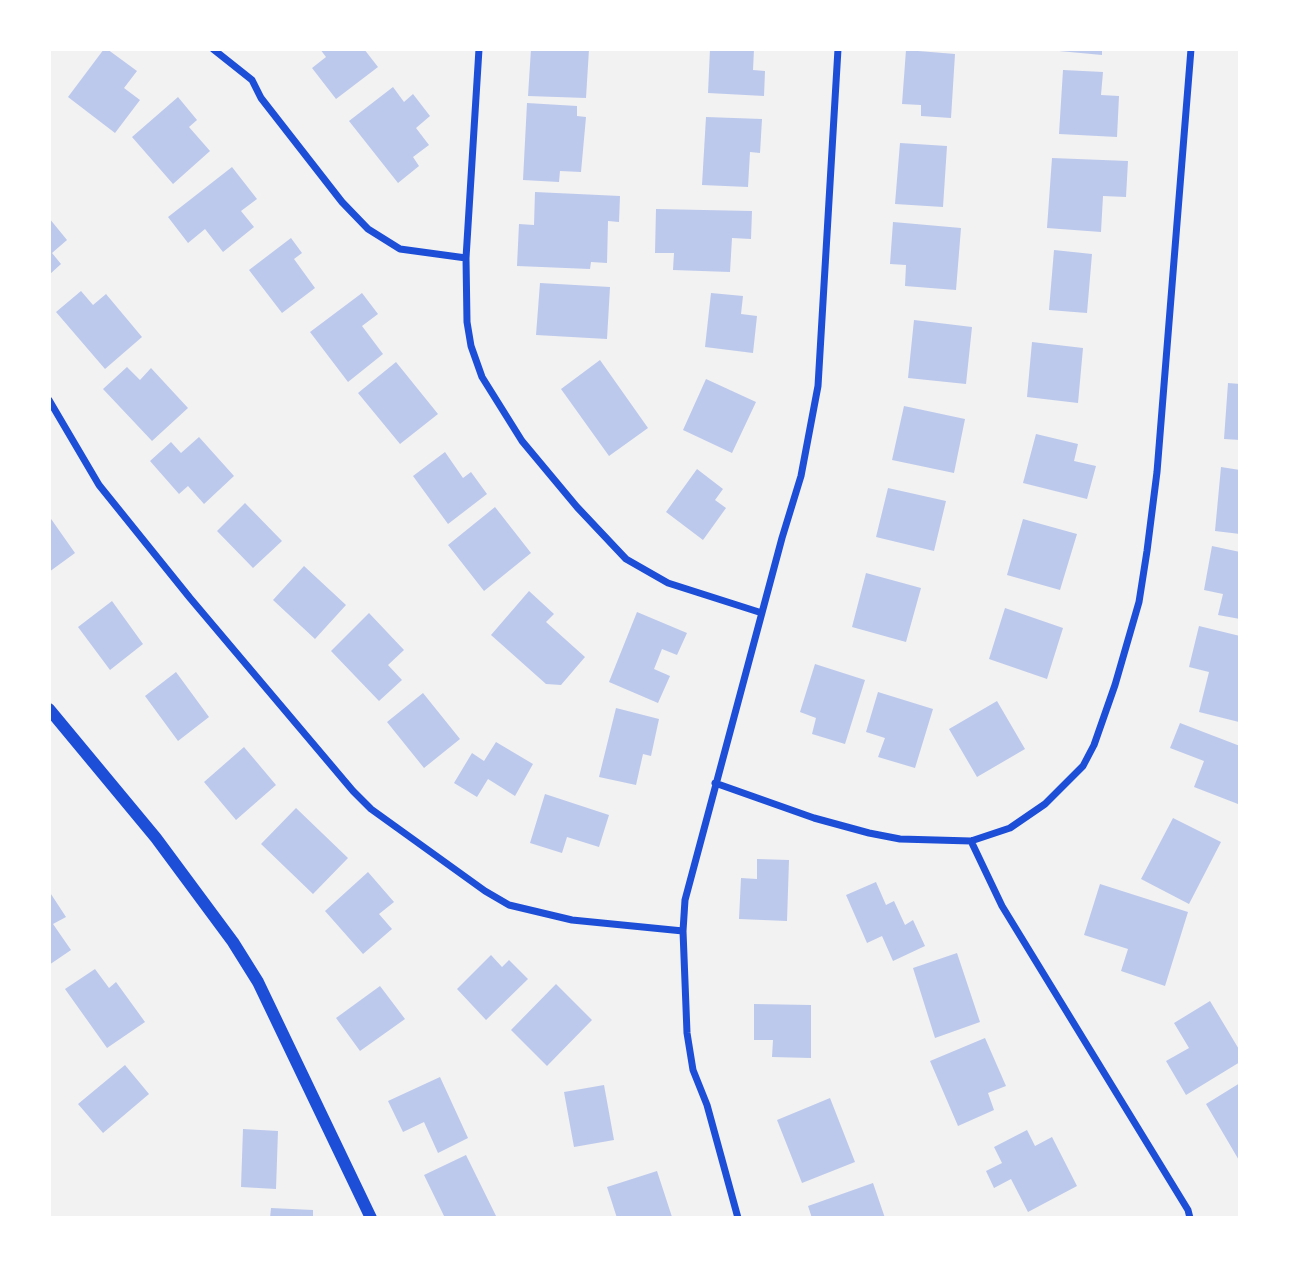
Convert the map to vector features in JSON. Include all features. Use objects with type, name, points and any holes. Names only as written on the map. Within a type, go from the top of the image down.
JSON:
[{"type":"street","points":[[213,49],[252,80],[261,98],[342,202],[368,229],[400,249],[466,258]]},
{"type":"street","points":[[479,49],[466,258],[467,322],[471,346],[482,377],[522,441],[626,559],[668,583],[762,613]]},
{"type":"street","points":[[738,1218],[707,1105],[693,1070],[687,1033],[683,931],[685,900],[801,476],[818,386],[838,49]]},
{"type":"street","points":[[715,783],[814,818],[869,833],[900,839],[971,841],[1010,828],[1045,804],[1083,766],[1094,745],[1115,685],[1139,602],[1157,472],[1191,49]]},
{"type":"street","points":[[49,400],[99,485],[190,598],[371,809],[485,891],[509,905],[572,920],[683,931]]},
{"type":"street","points":[[49,709],[156,838],[233,942],[258,982],[371,1218]]},
{"type":"street","points":[[971,841],[1002,906],[1188,1210],[1190,1218]]},
{"type":"building","points":[[104,49],[137,71],[124,88],[140,100],[115,133],[68,97]]},
{"type":"building","points":[[320,49],[364,49],[378,67],[336,99],[312,68],[326,57]]},
{"type":"building","points":[[531,49],[589,49],[586,98],[528,96]]},
{"type":"building","points":[[710,49],[754,49],[753,70],[765,71],[764,96],[708,93]]},
{"type":"building","points":[[1102,49],[1102,55],[1059,51]]},
{"type":"building","points":[[906,50],[955,54],[951,118],[921,116],[921,105],[902,104]]},
{"type":"building","points":[[1063,70],[1103,72],[1101,95],[1119,96],[1117,137],[1059,134]]},
{"type":"building","points":[[393,87],[404,102],[413,94],[430,116],[416,128],[429,145],[413,157],[419,166],[398,183],[349,121]]},
{"type":"building","points":[[178,97],[197,120],[189,127],[210,151],[173,184],[132,137]]},
{"type":"building","points":[[527,103],[577,106],[577,116],[586,117],[581,172],[560,171],[559,182],[523,180]]},
{"type":"building","points":[[706,117],[762,119],[760,153],[750,152],[748,187],[702,185]]},
{"type":"building","points":[[900,143],[947,146],[943,207],[895,204]]},
{"type":"building","points":[[1052,158],[1128,161],[1126,197],[1103,196],[1101,232],[1047,228]]},
{"type":"building","points":[[232,167],[257,199],[241,211],[254,227],[223,252],[205,229],[188,243],[168,217]]},
{"type":"building","points":[[535,192],[620,196],[619,222],[608,221],[607,263],[591,262],[590,269],[517,266],[519,224],[534,225]]},
{"type":"building","points":[[656,209],[752,211],[751,239],[732,238],[730,272],[673,270],[674,253],[655,253]]},
{"type":"building","points":[[49,218],[67,240],[52,253],[61,264],[49,275]]},
{"type":"building","points":[[893,222],[961,228],[956,290],[905,286],[906,265],[890,264]]},
{"type":"building","points":[[291,238],[302,253],[294,259],[315,288],[282,313],[249,270]]},
{"type":"building","points":[[1054,250],[1092,254],[1087,313],[1049,310]]},
{"type":"building","points":[[540,283],[610,287],[607,339],[536,335]]},
{"type":"building","points":[[81,291],[93,305],[106,294],[142,337],[105,369],[56,312]]},
{"type":"building","points":[[362,293],[378,314],[362,326],[383,354],[348,382],[310,332]]},
{"type":"building","points":[[711,293],[743,296],[741,314],[757,316],[753,353],[705,347]]},
{"type":"building","points":[[914,320],[972,327],[966,384],[908,378]]},
{"type":"building","points":[[1032,342],[1083,348],[1078,403],[1027,397]]},
{"type":"building","points":[[600,360],[648,428],[609,456],[561,389]]},
{"type":"building","points":[[396,362],[438,414],[400,444],[358,393]]},
{"type":"building","points":[[127,367],[140,380],[151,368],[188,408],[152,441],[103,389]]},
{"type":"building","points":[[706,379],[756,402],[732,453],[683,430]]},
{"type":"building","points":[[1228,383],[1240,384],[1240,440],[1224,439]]},
{"type":"building","points":[[904,406],[965,419],[954,473],[892,460]]},
{"type":"building","points":[[1036,434],[1078,444],[1074,461],[1096,466],[1087,499],[1023,483]]},
{"type":"building","points":[[199,437],[234,476],[204,504],[188,486],[179,494],[150,461],[171,442],[181,453]]},
{"type":"building","points":[[445,452],[463,478],[471,472],[487,494],[448,524],[413,476]]},
{"type":"building","points":[[1221,467],[1240,470],[1240,534],[1215,531]]},
{"type":"building","points":[[697,469],[723,489],[715,500],[726,508],[703,540],[666,512]]},
{"type":"building","points":[[888,488],[946,501],[934,551],[876,537]]},
{"type":"building","points":[[245,503],[282,541],[253,568],[217,531]]},
{"type":"building","points":[[495,507],[531,553],[484,591],[448,545]]},
{"type":"building","points":[[49,516],[75,553],[49,572]]},
{"type":"building","points":[[1023,519],[1077,534],[1060,590],[1007,575]]},
{"type":"building","points":[[1212,546],[1240,552],[1240,619],[1218,615],[1223,594],[1204,590]]},
{"type":"building","points":[[304,566],[346,605],[315,639],[273,600]]},
{"type":"building","points":[[866,573],[921,588],[906,642],[852,627]]},
{"type":"building","points":[[529,591],[554,614],[546,622],[585,657],[561,685],[546,684],[491,635]]},
{"type":"building","points":[[112,601],[143,644],[110,670],[78,627]]},
{"type":"building","points":[[1005,608],[1063,628],[1047,679],[989,659]]},
{"type":"building","points":[[637,612],[687,633],[677,655],[662,649],[654,669],[670,676],[658,703],[609,682]]},
{"type":"building","points":[[369,613],[404,650],[388,665],[402,680],[379,701],[331,651]]},
{"type":"building","points":[[1199,626],[1240,636],[1239,722],[1199,712],[1209,672],[1189,667]]},
{"type":"building","points":[[815,664],[865,680],[845,744],[812,734],[816,718],[800,712]]},
{"type":"building","points":[[176,672],[209,717],[178,741],[145,696]]},
{"type":"building","points":[[878,692],[933,709],[915,768],[878,757],[885,738],[866,732]]},
{"type":"building","points":[[423,693],[460,739],[424,768],[387,722]]},
{"type":"building","points":[[997,701],[1025,749],[977,777],[949,729]]},
{"type":"building","points":[[616,708],[659,719],[651,756],[643,754],[636,785],[599,777]]},
{"type":"building","points":[[1180,723],[1240,746],[1238,804],[1194,787],[1204,761],[1170,748]]},
{"type":"building","points":[[496,742],[533,764],[515,796],[488,779],[477,797],[454,783],[472,753],[484,761]]},
{"type":"building","points":[[244,747],[276,785],[236,820],[204,782]]},
{"type":"building","points":[[545,794],[609,815],[599,847],[567,837],[562,853],[530,843]]},
{"type":"building","points":[[296,808],[348,858],[313,894],[261,844]]},
{"type":"building","points":[[1173,818],[1221,842],[1189,904],[1141,879]]},
{"type":"building","points":[[757,859],[789,860],[787,921],[739,919],[741,878],[757,879]]},
{"type":"building","points":[[368,872],[394,902],[379,914],[392,929],[363,954],[325,911]]},
{"type":"building","points":[[876,882],[886,905],[894,901],[905,925],[913,920],[925,946],[893,961],[882,936],[867,943],[846,895]]},
{"type":"building","points":[[1100,884],[1188,912],[1165,986],[1121,971],[1128,949],[1084,935]]},
{"type":"building","points":[[49,891],[66,917],[53,924],[71,950],[49,965]]},
{"type":"building","points":[[957,953],[980,1022],[935,1038],[913,968]]},
{"type":"building","points":[[491,955],[502,967],[509,960],[528,979],[486,1020],[457,989]]},
{"type":"building","points":[[95,969],[109,988],[116,982],[145,1022],[107,1048],[65,989]]},
{"type":"building","points":[[556,984],[592,1020],[547,1066],[511,1030]]},
{"type":"building","points":[[380,986],[405,1019],[360,1051],[336,1018]]},
{"type":"building","points":[[1210,1001],[1240,1051],[1240,1062],[1186,1095],[1166,1061],[1189,1048],[1174,1023]]},
{"type":"building","points":[[754,1004],[811,1005],[811,1058],[772,1057],[773,1040],[754,1040]]},
{"type":"building","points":[[985,1038],[1006,1086],[988,1093],[994,1110],[958,1126],[930,1061]]},
{"type":"building","points":[[125,1065],[149,1094],[103,1133],[78,1104]]},
{"type":"building","points":[[440,1077],[468,1138],[438,1153],[424,1122],[403,1132],[388,1101]]},
{"type":"building","points":[[1240,1083],[1240,1162],[1206,1104]]},
{"type":"building","points":[[604,1085],[614,1140],[574,1147],[564,1092]]},
{"type":"building","points":[[830,1098],[855,1162],[802,1183],[777,1120]]},
{"type":"building","points":[[243,1129],[278,1131],[276,1189],[241,1187]]},
{"type":"building","points":[[1027,1130],[1035,1146],[1052,1137],[1077,1186],[1028,1212],[1011,1179],[994,1188],[986,1171],[1002,1163],[994,1147]]},
{"type":"building","points":[[466,1155],[497,1218],[445,1218],[424,1175]]},
{"type":"building","points":[[657,1171],[672,1217],[617,1218],[607,1187]]},
{"type":"building","points":[[873,1183],[885,1218],[812,1218],[808,1206]]},
{"type":"building","points":[[271,1208],[313,1210],[313,1218],[270,1218]]}]
